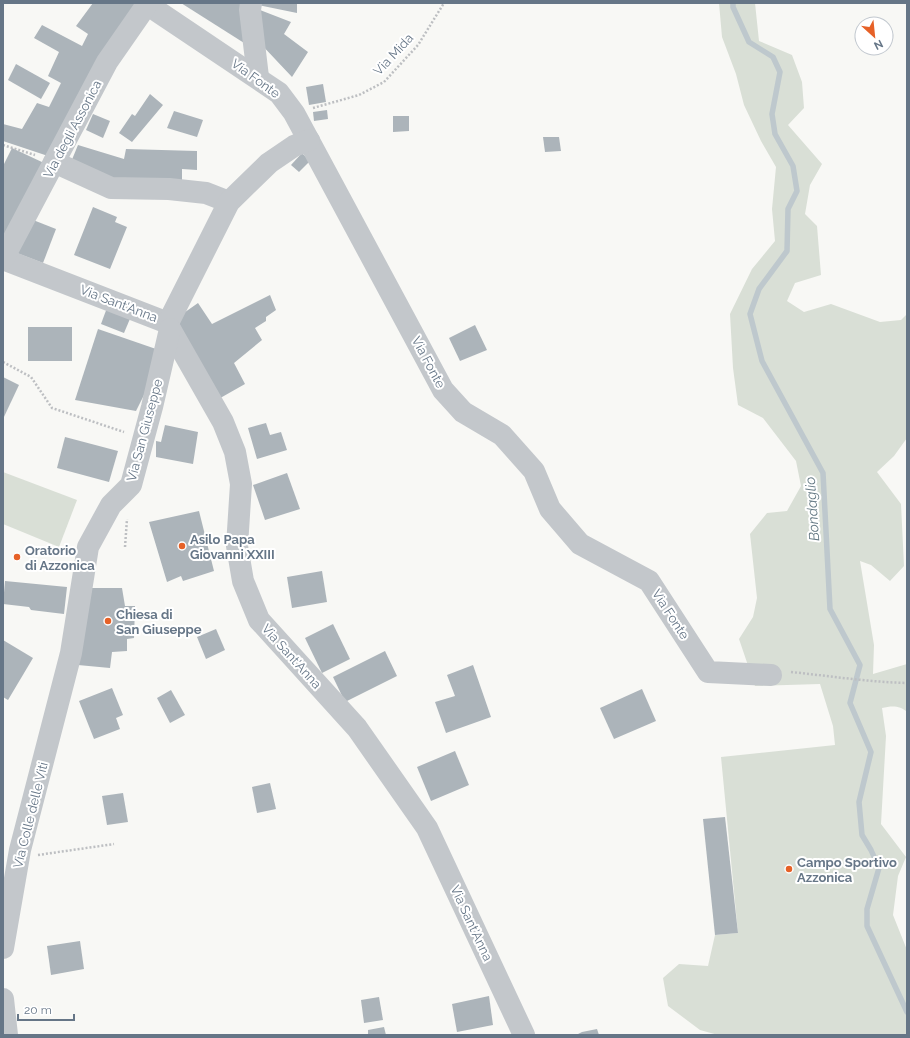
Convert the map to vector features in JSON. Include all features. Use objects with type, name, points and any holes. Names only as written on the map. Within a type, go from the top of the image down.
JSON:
[{"type":"street","name":"Via Fonte","points":[[149,3],[157,11],[279,92],[294,113],[309,140],[443,390],[463,412],[502,435],[534,471],[550,509],[580,544],[649,581],[708,672],[771,674]]},
{"type":"street","name":"Via degli Assonica","points":[[3,259],[107,62],[149,3]]},
{"type":"street","points":[[251,3],[250,10],[258,77]]},
{"type":"street","name":"Via San Giuseppe","points":[[52,730],[71,653],[88,546],[111,505],[131,485],[144,438],[169,326],[229,202],[269,163],[294,146],[309,140]]},
{"type":"street","points":[[54,162],[111,188],[169,189],[206,193],[229,202]]},
{"type":"street","name":"Via Sant'Anna","points":[[3,259],[169,326],[223,422],[235,452],[241,484],[237,546],[243,581],[259,620],[357,728],[427,828],[524,1035]]},
{"type":"street","name":"Via Colle delle Viti","points":[[3,948],[18,858],[34,788],[52,730]]},
{"type":"street","points":[[3,999],[7,1035]]},
{"type":"path","name":"Via Mida","points":[[294,113],[359,95],[384,82],[418,45],[444,3]]},
{"type":"path","points":[[3,144],[54,162]]},
{"type":"path","points":[[3,362],[31,377],[52,408],[144,438]]},
{"type":"path","points":[[771,674],[787,672],[832,676],[856,681],[907,683]]},
{"type":"path","points":[[18,858],[114,844]]},
{"type":"shaded area","points":[[719,3],[755,3],[759,41],[792,55],[802,82],[804,108],[788,125],[822,164],[810,185],[805,214],[817,226],[821,275],[795,283],[787,301],[804,312],[831,304],[880,322],[901,320],[907,314],[907,438],[894,456],[877,472],[901,504],[904,566],[890,581],[871,565],[860,561],[874,645],[873,674],[907,664],[907,712],[901,708],[895,707],[882,708],[886,736],[881,824],[906,857],[898,876],[893,915],[907,950],[907,1035],[718,1035],[700,1030],[668,1006],[663,978],[679,964],[708,966],[715,935],[738,933],[721,757],[835,745],[833,726],[820,684],[755,686],[739,639],[753,617],[757,598],[750,534],[767,513],[787,511],[801,486],[796,461],[763,418],[738,405],[733,368],[730,314],[752,269],[775,241],[772,209],[776,167],[761,141],[744,105],[736,74],[722,37]]},
{"type":"shaded area","points":[[3,472],[77,500],[59,547],[3,524]]},
{"type":"building","points":[[93,3],[139,3],[51,157],[3,141],[3,124],[22,129],[37,103],[49,107],[61,83],[48,76],[59,52],[34,38],[42,25],[82,46],[88,34],[76,26]]},
{"type":"building","points":[[181,3],[247,3],[252,48]]},
{"type":"building","points":[[258,3],[297,3],[297,13],[258,5]]},
{"type":"building","points":[[260,10],[291,22],[284,34],[308,52],[292,77],[259,42]]},
{"type":"building","points":[[16,64],[50,83],[41,99],[8,80]]},
{"type":"building","points":[[323,84],[326,102],[309,105],[306,87]]},
{"type":"building","points":[[150,94],[163,105],[132,142],[119,133],[132,114],[135,116]]},
{"type":"building","points":[[327,110],[328,119],[314,121],[313,112]]},
{"type":"building","points":[[174,111],[203,120],[197,137],[167,128]]},
{"type":"building","points":[[93,114],[110,121],[103,138],[86,130]]},
{"type":"building","points":[[393,116],[409,116],[409,131],[393,132]]},
{"type":"building","points":[[543,137],[559,137],[561,151],[545,152]]},
{"type":"building","points":[[78,145],[124,159],[126,149],[197,151],[197,170],[182,169],[182,181],[111,180],[71,162]]},
{"type":"building","points":[[12,148],[44,163],[3,248],[3,166]]},
{"type":"building","points":[[302,153],[310,161],[299,172],[291,165]]},
{"type":"building","points":[[93,207],[117,217],[115,222],[127,227],[110,269],[74,255]]},
{"type":"building","points":[[28,218],[56,229],[43,263],[14,252]]},
{"type":"building","points":[[270,295],[276,310],[266,317],[266,321],[255,328],[262,340],[234,363],[245,384],[215,401],[171,322],[198,303],[212,324]]},
{"type":"building","points":[[108,305],[132,314],[124,333],[101,324]]},
{"type":"building","points":[[475,325],[487,350],[460,361],[449,338]]},
{"type":"building","points":[[28,327],[72,327],[72,361],[28,361]]},
{"type":"building","points":[[98,329],[156,349],[154,375],[136,411],[75,400]]},
{"type":"building","points":[[3,377],[19,385],[3,419]]},
{"type":"building","points":[[266,423],[270,435],[281,432],[287,450],[257,459],[248,428]]},
{"type":"building","points":[[165,425],[198,432],[193,464],[156,457],[156,441],[161,442]]},
{"type":"building","points":[[65,437],[118,451],[109,482],[57,468]]},
{"type":"building","points":[[287,473],[300,509],[265,520],[253,485]]},
{"type":"building","name":"Asilo Papa Giovanni XXIII","points":[[199,511],[214,571],[183,581],[181,576],[167,582],[149,522]]},
{"type":"building","points":[[322,571],[327,602],[292,608],[287,577]]},
{"type":"building","points":[[5,581],[67,587],[64,614],[31,610],[29,607],[3,604]]},
{"type":"building","name":"Chiesa di San Giuseppe","points":[[92,588],[122,588],[125,606],[135,606],[134,638],[127,639],[127,651],[112,652],[110,668],[78,665]]},
{"type":"building","points":[[333,624],[350,659],[322,673],[305,638]]},
{"type":"building","points":[[216,629],[225,650],[206,659],[197,637]]},
{"type":"building","points":[[3,640],[33,658],[8,700],[3,697]]},
{"type":"building","points":[[385,651],[397,676],[345,702],[333,677]]},
{"type":"building","points":[[473,665],[491,717],[446,733],[435,702],[455,696],[447,675]]},
{"type":"building","points":[[112,688],[123,715],[116,718],[120,729],[94,739],[79,701]]},
{"type":"building","points":[[642,689],[656,721],[614,739],[600,708]]},
{"type":"building","points":[[171,690],[185,715],[170,723],[157,698]]},
{"type":"building","points":[[455,751],[469,785],[431,801],[417,767]]},
{"type":"building","points":[[270,783],[276,809],[257,813],[252,787]]},
{"type":"building","points":[[123,793],[128,822],[107,825],[102,796]]},
{"type":"building","points":[[725,817],[738,933],[715,935],[703,819]]},
{"type":"building","points":[[80,941],[84,969],[51,975],[47,946]]},
{"type":"building","points":[[489,996],[493,1025],[457,1032],[452,1004]]},
{"type":"building","points":[[379,997],[383,1020],[364,1023],[361,1000]]},
{"type":"building","points":[[384,1027],[386,1035],[368,1035],[368,1030]]},
{"type":"building","points":[[597,1029],[599,1035],[576,1035],[582,1032]]},
{"type":"waterway","name":"Bondaglio","points":[[733,3],[733,7],[749,42],[773,57],[780,72],[772,114],[775,134],[793,166],[797,191],[788,209],[787,251],[759,289],[750,314],[762,361],[823,473],[830,609],[860,665],[850,703],[871,752],[859,802],[862,835],[879,868],[867,909],[867,926],[907,1012]]},
{"type":"place","name":"Asilo Papa Giovanni XXIII","points":[[182,546]]},
{"type":"place","name":"Oratorio di Azzonica","points":[[17,557]]},
{"type":"place","name":"Chiesa di San Giuseppe","points":[[108,621]]},
{"type":"place","name":"Campo Sportivo Azzonica","points":[[789,869]]}]
